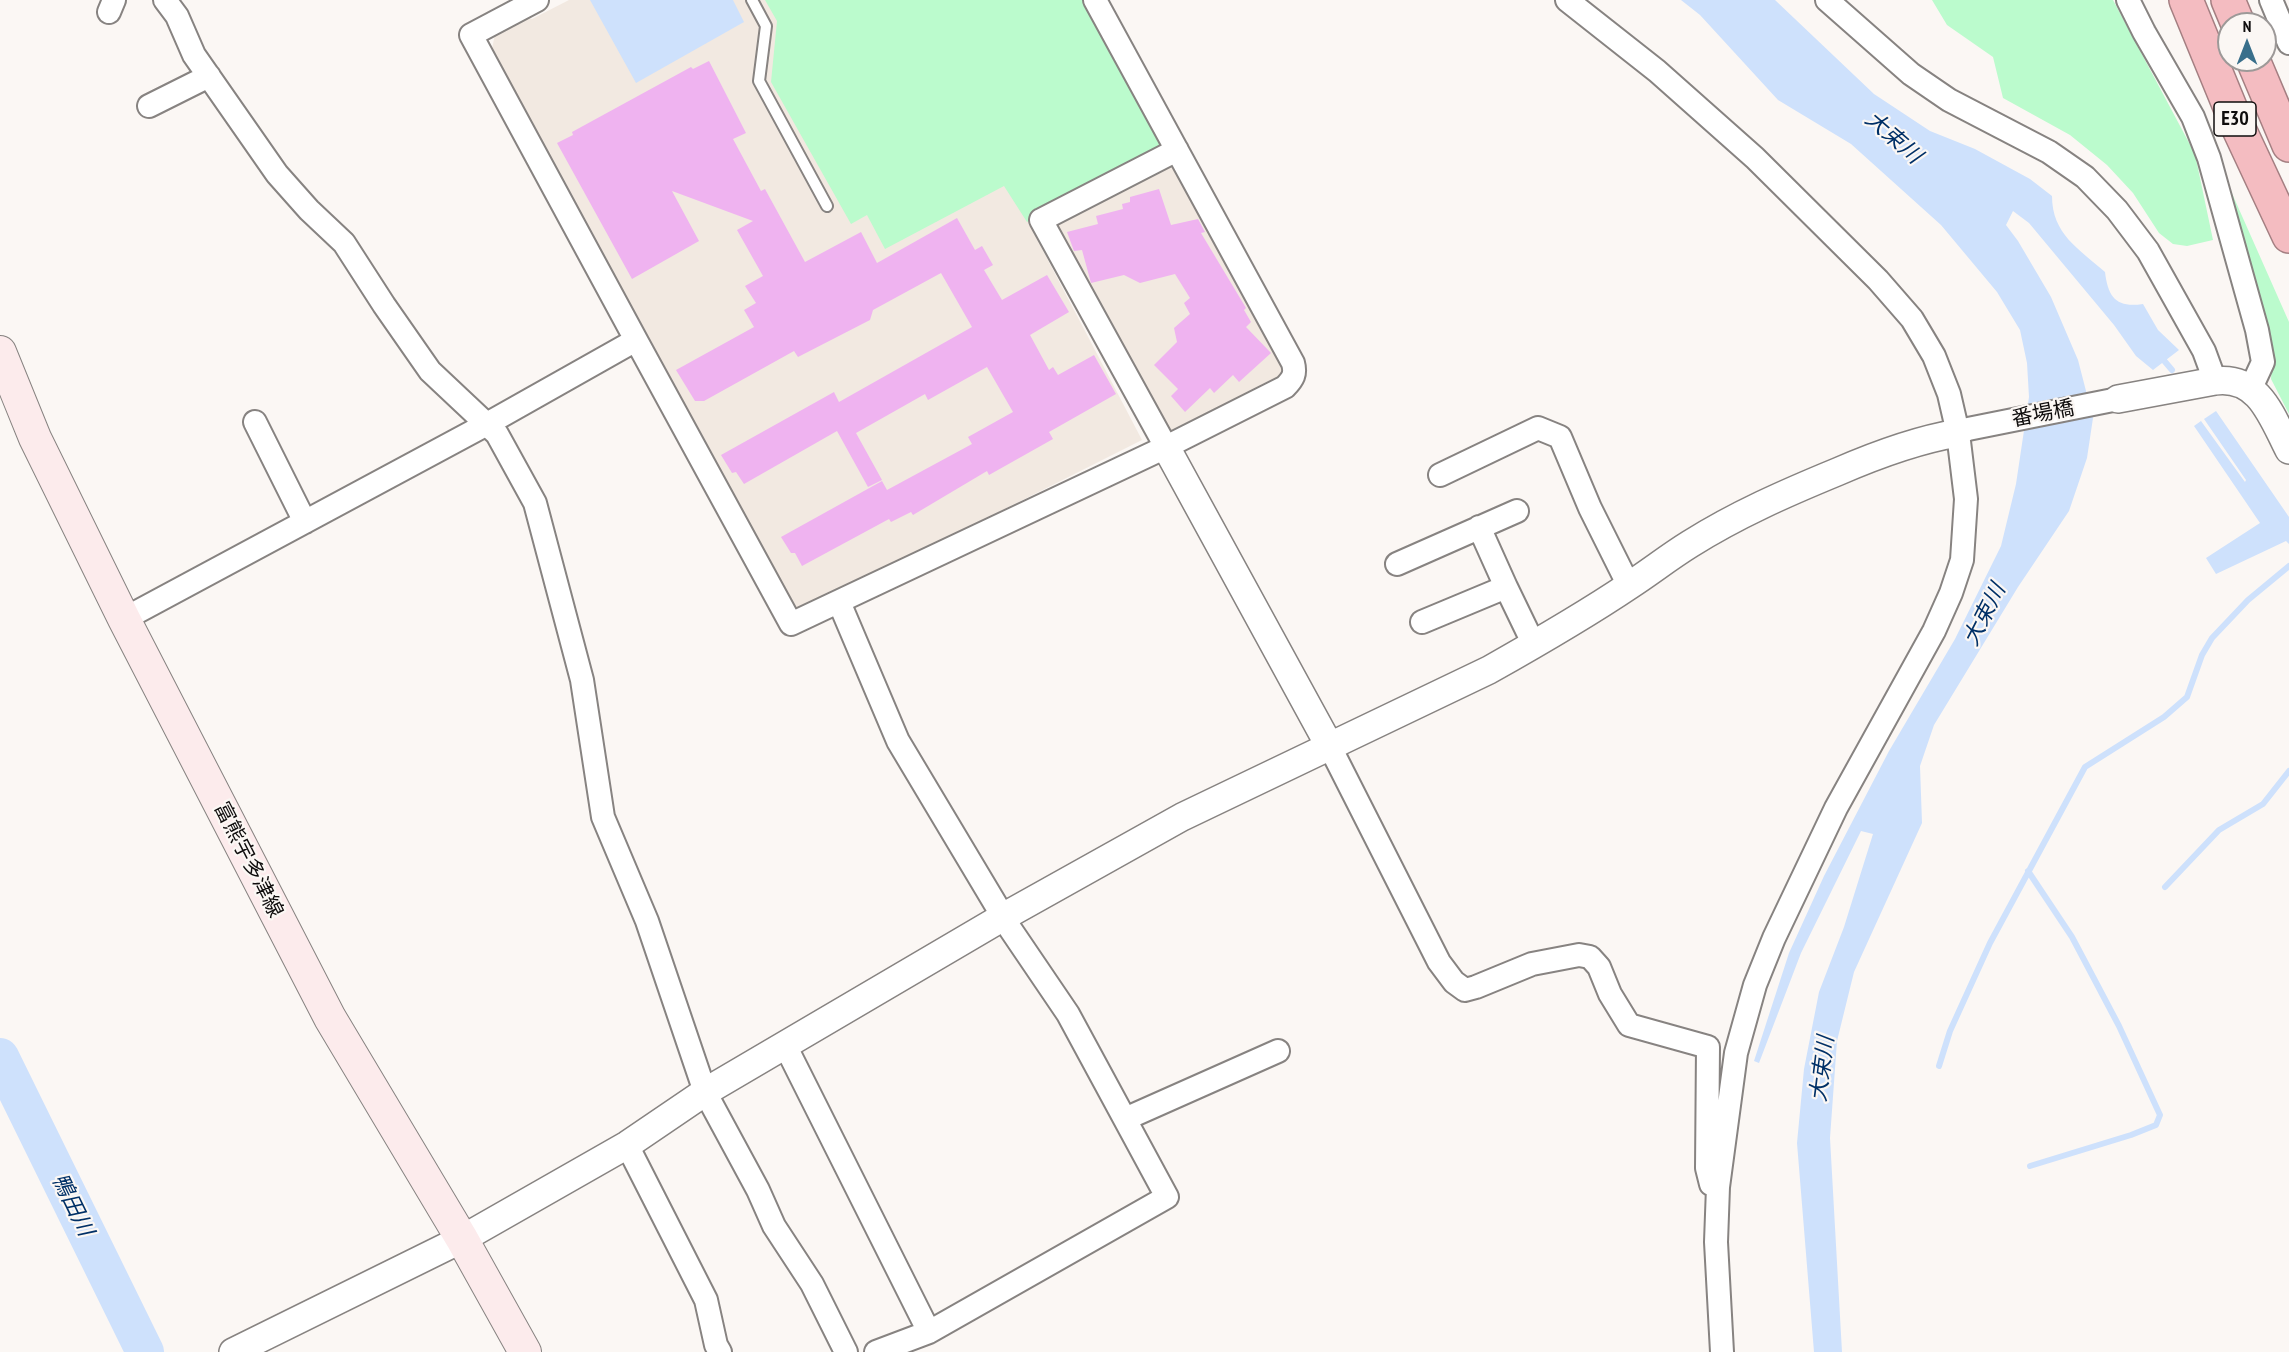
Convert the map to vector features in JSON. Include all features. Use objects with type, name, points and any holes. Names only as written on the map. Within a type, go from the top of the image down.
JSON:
[{"type":"highway","name":"E30","points":[[2186,0],[2240,129],[2289,236]]},
{"type":"highway","name":"E30","points":[[2258,72],[2289,145]]},
{"type":"main road","name":"富熊宇多津線","points":[[0,352],[35,438],[124,619],[330,1018],[462,1239],[525,1352]]},
{"type":"street","points":[[165,0],[177,16],[194,55],[277,174],[309,210],[344,243],[384,306],[430,371],[497,434],[535,503],[582,680],[603,817],[650,932],[705,1092],[758,1190],[774,1226],[812,1284],[846,1352]]},
{"type":"street","points":[[537,0],[471,35],[791,624],[1166,447],[1285,387],[1293,380],[1295,371],[1293,363],[1095,0]]},
{"type":"street","points":[[1567,0],[1657,71],[1755,158],[1878,280],[1912,319],[1934,356],[1963,431],[1966,499],[1962,560],[1952,593],[1934,631],[1836,808],[1774,938],[1755,985],[1737,1053],[1718,1187],[1716,1242],[1722,1352]]},
{"type":"street","points":[[1827,0],[1920,80],[1949,100],[2049,152],[2085,177],[2117,210],[2148,251],[2204,351],[2215,381]]},
{"type":"street","points":[[2128,0],[2193,117],[2209,158],[2257,330],[2263,362],[2251,388]]},
{"type":"street","points":[[2271,0],[2289,43]]},
{"type":"street","points":[[149,106],[208,75]]},
{"type":"street","points":[[1178,150],[1041,220],[1330,747],[1439,962],[1454,982],[1466,990],[1532,964],[1579,955],[1590,957],[1599,967],[1610,994],[1629,1024],[1708,1047],[1707,1168],[1709,1183],[1718,1187]]},
{"type":"street","points":[[124,619],[487,424],[636,340]]},
{"type":"street","points":[[2118,399],[2226,379],[2238,381],[2251,388],[2267,407],[2289,450]]},
{"type":"street","name":"番場橋","points":[[1963,431],[2118,399]]},
{"type":"street","points":[[255,422],[304,522]]},
{"type":"street","points":[[1440,475],[1538,428],[1560,437],[1590,508],[1629,586]]},
{"type":"street","points":[[233,1352],[462,1239],[627,1145],[705,1092],[784,1045],[1003,917],[1182,817],[1489,670],[1629,586],[1690,544],[1774,498],[1898,448],[1963,431]]},
{"type":"street","points":[[1397,564],[1517,511]]},
{"type":"street","points":[[1479,528],[1534,645]]},
{"type":"street","points":[[1422,622],[1506,587]]},
{"type":"street","points":[[839,602],[898,741],[1003,917],[1068,1014],[1167,1197],[929,1332],[876,1352]]},
{"type":"street","points":[[784,1045],[929,1332]]},
{"type":"street","points":[[1125,1119],[1278,1051]]},
{"type":"street","points":[[627,1145],[706,1299],[716,1345],[720,1352]]},
{"type":"lane","points":[[752,0],[766,26],[759,81],[827,206]]},
{"type":"shaded area","points":[[569,0],[1085,0],[1167,146],[1028,222],[1142,440],[804,610],[795,609],[492,49],[495,34],[526,17],[532,19]]},
{"type":"shaded area","points":[[1173,162],[1286,366],[1283,379],[1175,435],[1160,429],[1050,222]]},
{"type":"green space","points":[[765,0],[1085,0],[1167,146],[1027,222],[1004,186],[885,249],[867,215],[851,224],[771,82],[777,21]]},
{"type":"green space","points":[[1932,0],[2113,0],[2195,154],[2213,240],[2187,246],[2173,244],[2159,233],[2133,193],[2107,165],[2070,135],[2003,98],[1993,57],[1947,25]]},
{"type":"green space","points":[[2215,155],[2289,322],[2289,414],[2271,379],[2272,362]]},
{"type":"water","points":[[590,0],[733,0],[744,22],[636,83]]},
{"type":"water","name":"大束川","points":[[1681,0],[1775,0],[1874,94],[1930,131],[1975,149],[2030,179],[2052,196],[2053,209],[2062,231],[2077,248],[2105,272],[2111,295],[2127,304],[2143,304],[2158,330],[2179,350],[2153,370],[2136,356],[2114,325],[2029,223],[2013,211],[2006,225],[2051,297],[2078,360],[2093,418],[2087,458],[2069,511],[2018,587],[1934,725],[1920,766],[1922,823],[1854,972],[1837,1041],[1830,1138],[1842,1352],[1814,1352],[1797,1143],[1804,1069],[1819,992],[1844,927],[1873,834],[1861,831],[1801,953],[1759,1063],[1754,1061],[1789,953],[1824,876],[1889,751],[1955,639],[2001,546],[2016,484],[2029,397],[2027,363],[2020,330],[1997,292],[1941,225],[1851,144],[1778,100],[1700,15]]},
{"type":"water","points":[[2216,411],[2289,517],[2289,544],[2286,541],[2216,574],[2206,558],[2260,523],[2194,426],[2201,421],[2245,482],[2246,480],[2204,419]]},
{"type":"building","points":[[709,61],[746,133],[733,139],[761,191],[765,189],[805,262],[861,232],[877,263],[957,218],[975,250],[982,246],[993,265],[984,270],[1002,300],[1047,275],[1069,312],[1030,335],[1049,370],[1053,367],[1058,375],[1094,355],[1116,394],[1049,432],[1053,439],[989,475],[987,471],[913,515],[911,512],[891,522],[889,519],[802,566],[795,553],[791,553],[781,537],[882,481],[887,490],[972,444],[968,437],[1013,412],[987,367],[928,400],[925,394],[856,433],[882,480],[868,487],[837,431],[744,484],[736,472],[732,473],[721,455],[834,392],[839,402],[972,327],[941,273],[873,310],[870,320],[798,357],[794,351],[704,401],[695,401],[676,370],[754,327],[744,310],[756,303],[745,286],[763,276],[737,230],[753,221],[672,191],[699,241],[632,279],[557,143],[573,135],[572,132],[691,67],[693,69]]},
{"type":"building","points":[[1159,189],[1171,225],[1198,219],[1205,232],[1201,233],[1246,308],[1244,310],[1251,322],[1246,327],[1271,353],[1239,382],[1233,375],[1214,393],[1210,388],[1185,412],[1171,396],[1178,389],[1154,365],[1177,342],[1174,328],[1190,314],[1184,303],[1190,298],[1175,274],[1140,283],[1124,275],[1091,283],[1082,250],[1074,251],[1067,232],[1098,224],[1096,216],[1123,209],[1122,204],[1130,202],[1130,197]]},
{"type":"waterway","points":[[2161,357],[2172,370]]},
{"type":"waterway","points":[[1939,1066],[1950,1031],[1990,943],[2085,767],[2164,717],[2187,697],[2202,655],[2212,638],[2248,600],[2289,566]]},
{"type":"waterway","points":[[2165,887],[2219,830],[2263,804],[2289,771]]},
{"type":"waterway","points":[[2028,871],[2072,937],[2119,1026],[2160,1115],[2156,1125],[2131,1135],[2030,1166]]},
{"type":"waterway","name":"鴨田川","points":[[0,1057],[145,1352]]}]
